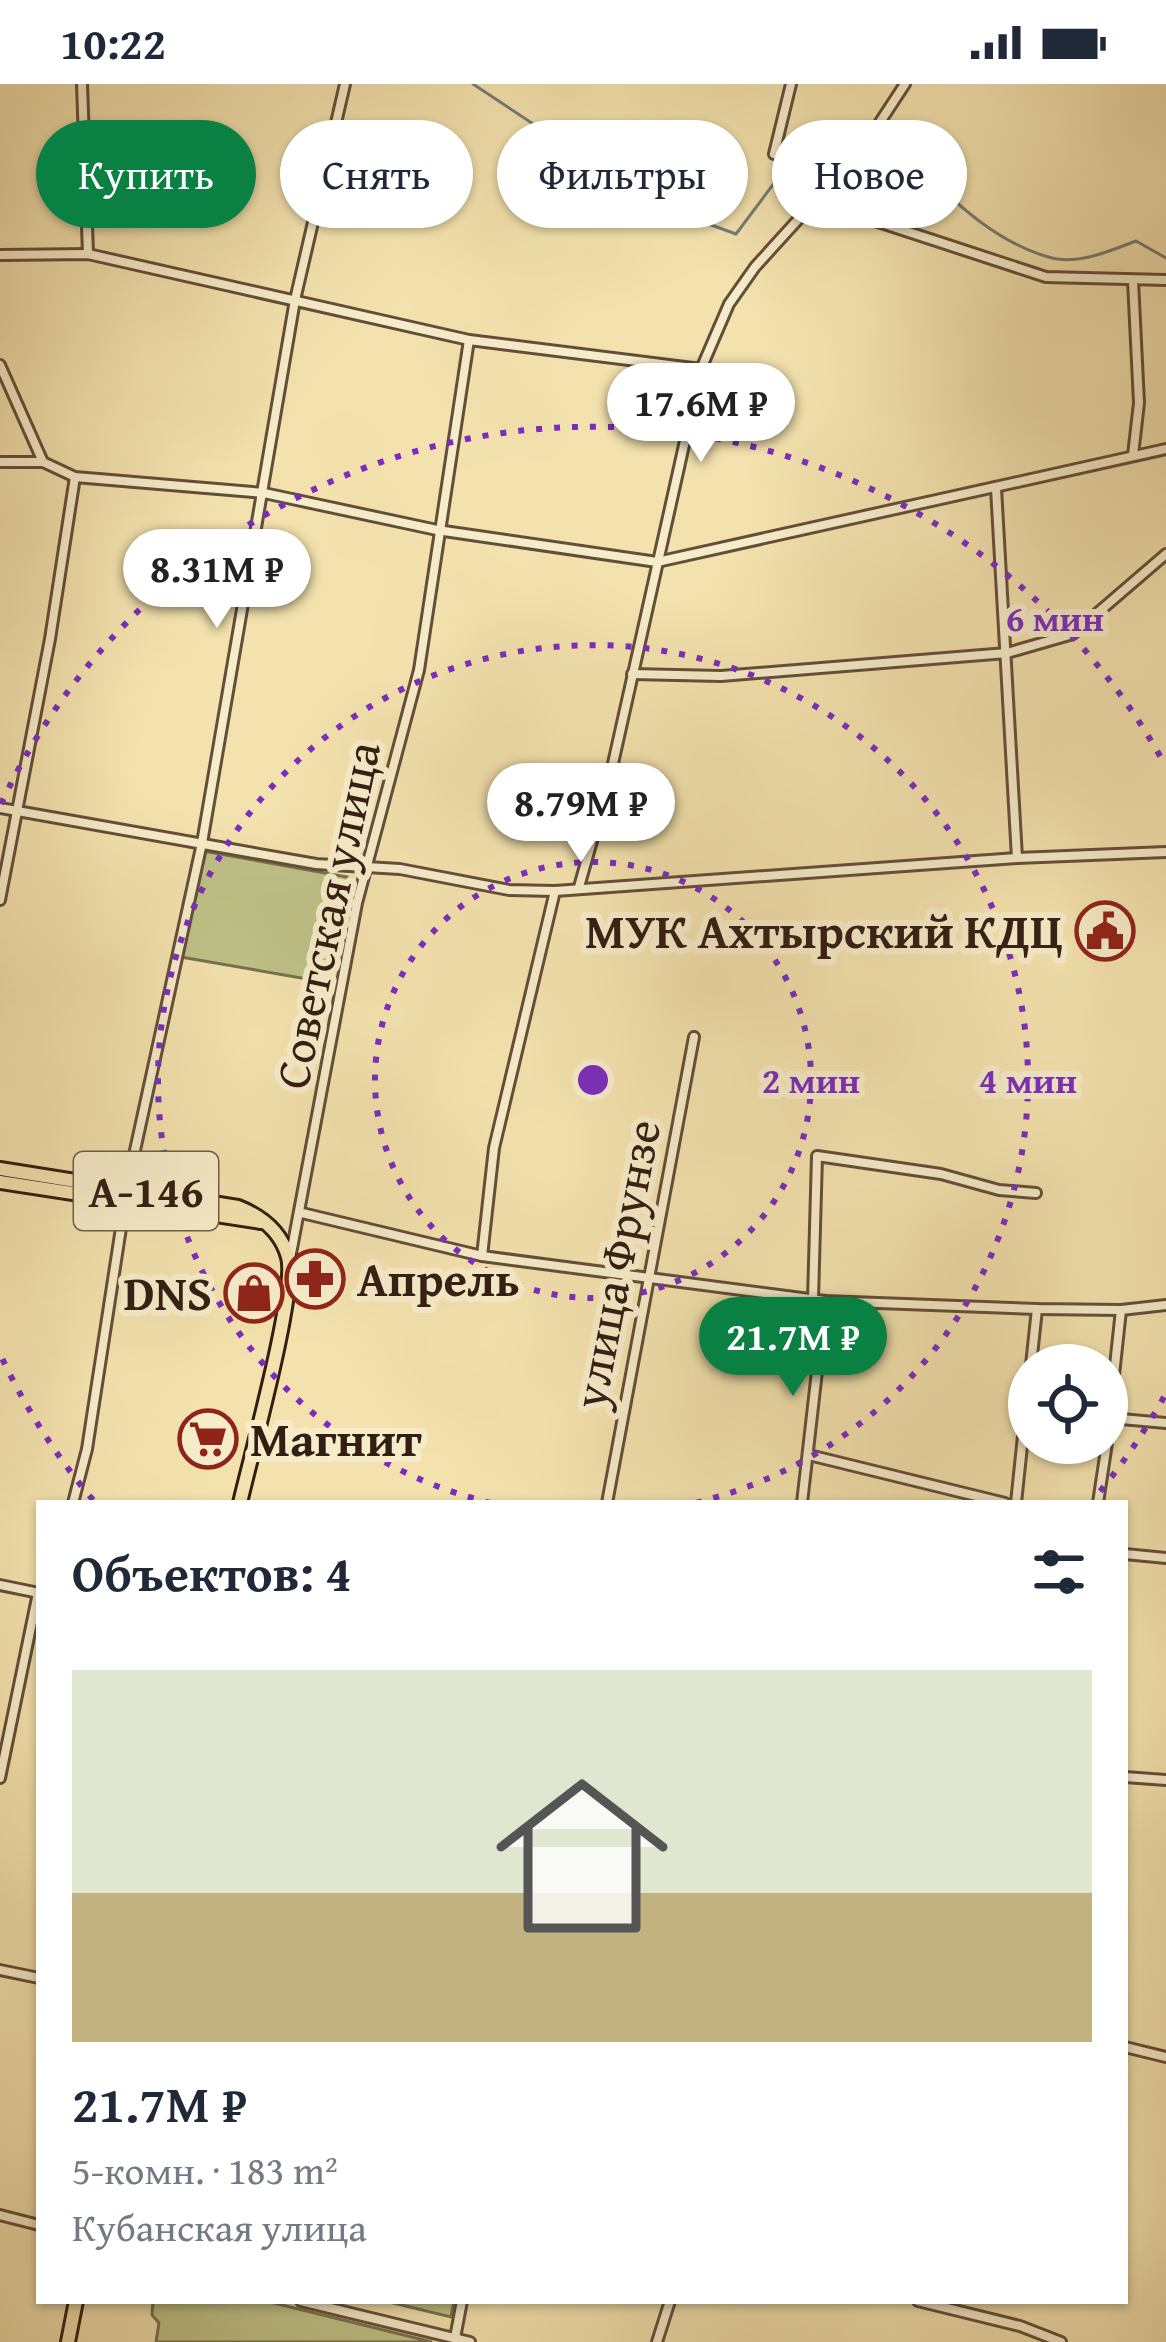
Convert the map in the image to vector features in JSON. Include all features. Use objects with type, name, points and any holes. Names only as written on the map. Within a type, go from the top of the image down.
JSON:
[{"type":"highway","name":"А-146","points":[[0,1169],[126,1195]]},
{"type":"highway","name":"А-146","points":[[0,1182],[238,1207],[268,1224],[290,1261]]},
{"type":"highway","name":"Советская улица","points":[[241,1500],[286,1300],[290,1261]]},
{"type":"highway","points":[[68,2342],[75,2304]]},
{"type":"street","points":[[82,84],[88,254]]},
{"type":"street","points":[[74,1500],[87,1449],[126,1195],[202,843],[295,300],[345,84]]},
{"type":"street","points":[[782,120],[791,84]]},
{"type":"street","points":[[881,120],[905,84]]},
{"type":"street","points":[[579,887],[610,777],[701,369],[729,304],[792,228]]},
{"type":"street","points":[[896,228],[1046,277],[1166,280]]},
{"type":"street","points":[[0,255],[88,254],[469,340],[701,369]]},
{"type":"street","points":[[1132,281],[1139,403],[1133,455]]},
{"type":"street","name":"Советская улица","points":[[290,1261],[365,869],[382,820],[418,670],[469,340]]},
{"type":"street","points":[[0,365],[43,462]]},
{"type":"street","points":[[0,462],[43,462],[75,477],[264,493],[437,530],[657,562],[1166,449]]},
{"type":"street","points":[[0,900],[75,477]]},
{"type":"street","points":[[996,488],[1017,858]]},
{"type":"street","points":[[632,674],[722,676],[1007,653],[1073,634],[1166,554]]},
{"type":"street","points":[[0,808],[509,890],[1166,852]]},
{"type":"street","points":[[482,1256],[494,1148],[555,890]]},
{"type":"street","name":"улица Фрунзе","points":[[609,1500],[694,1037]]},
{"type":"street","points":[[813,1299],[817,1156],[1036,1193]]},
{"type":"street","points":[[302,1214],[482,1256],[825,1301],[1036,1310],[1166,1305]]},
{"type":"street","points":[[802,1500],[825,1301]]},
{"type":"street","points":[[1032,1344],[1036,1310]]},
{"type":"street","points":[[1118,1344],[1121,1310]]},
{"type":"street","points":[[1128,1420],[1166,1423]]},
{"type":"street","points":[[809,1455],[993,1500]]},
{"type":"street","points":[[1016,1500],[1020,1464]]},
{"type":"street","points":[[1098,1500],[1104,1464]]},
{"type":"street","points":[[1128,1554],[1166,1558]]},
{"type":"street","points":[[0,1586],[36,1592]]},
{"type":"street","points":[[0,1778],[36,1607]]},
{"type":"street","points":[[1128,1778],[1166,1780]]},
{"type":"street","points":[[0,1970],[36,1977]]},
{"type":"street","points":[[1128,2048],[1166,2057]]},
{"type":"street","points":[[0,2215],[36,2224]]},
{"type":"street","points":[[313,2304],[470,2342]]},
{"type":"street","points":[[455,2338],[461,2304]]},
{"type":"street","points":[[657,2342],[669,2304]]},
{"type":"street","points":[[930,2304],[1019,2326],[1061,2342]]},
{"type":"street","points":[[1014,2342],[1019,2326]]},
{"type":"green space","points":[[203,851],[347,877],[330,983],[181,957]]},
{"type":"green space","points":[[153,2304],[278,2304],[432,2342],[156,2342],[159,2323],[152,2315]]},
{"type":"green space","points":[[397,2304],[453,2304],[451,2317]]},
{"type":"waterway","points":[[473,84],[654,204],[736,234],[772,186]]},
{"type":"waterway","points":[[967,211],[1014,243],[1052,258],[1084,258],[1136,241],[1166,258]]},
{"type":"place","name":"МУК Ахтырский КДЦ","points":[[1105,931]]},
{"type":"place","name":"Апрель","points":[[315,1279]]},
{"type":"place","name":"DNS","points":[[254,1293]]},
{"type":"place","name":"Магнит","points":[[208,1439]]}]
